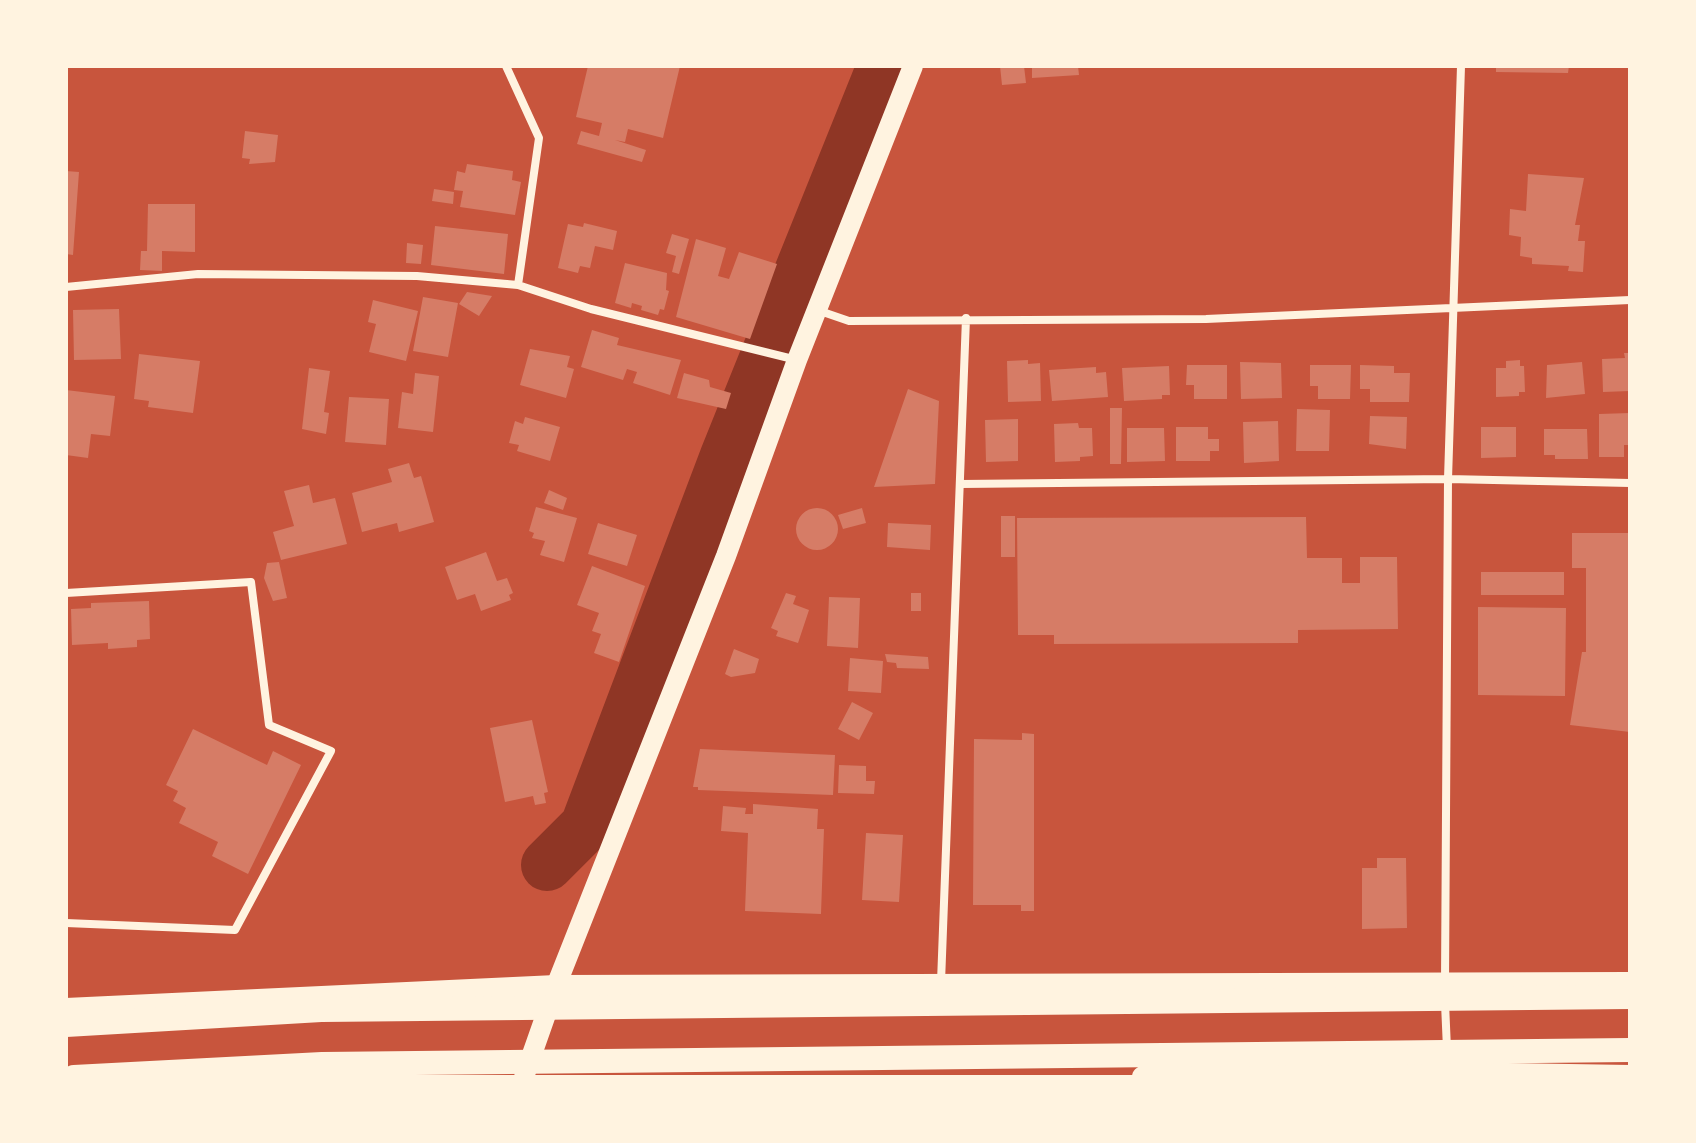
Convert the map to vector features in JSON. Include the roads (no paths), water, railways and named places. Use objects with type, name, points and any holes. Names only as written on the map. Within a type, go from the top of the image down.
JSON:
[{"type":"highway","points":[[66,1009],[556,986],[941,982],[1630,983]]},
{"type":"highway","points":[[66,1025],[321,1010],[1630,997]]},
{"type":"highway","points":[[74,1077],[322,1064],[1630,1050]]},
{"type":"highway","points":[[1143,1077],[1630,1076]]},
{"type":"main road","points":[[524,1077],[556,986],[726,556],[797,360],[913,66]]},
{"type":"street","points":[[506,66],[539,138],[518,285]]},
{"type":"street","points":[[1447,1075],[1448,479],[1461,66]]},
{"type":"street","points":[[66,287],[198,274],[417,276],[518,285],[591,309],[797,360]]},
{"type":"street","points":[[817,310],[849,321],[1206,319],[1630,300]]},
{"type":"street","points":[[941,982],[966,318]]},
{"type":"street","points":[[961,484],[1448,479],[1630,483]]},
{"type":"street","points":[[66,593],[251,582],[269,725],[331,751],[235,930],[66,923]]},
{"type":"waterway","points":[[547,865],[586,826],[726,456],[883,66]]}]
